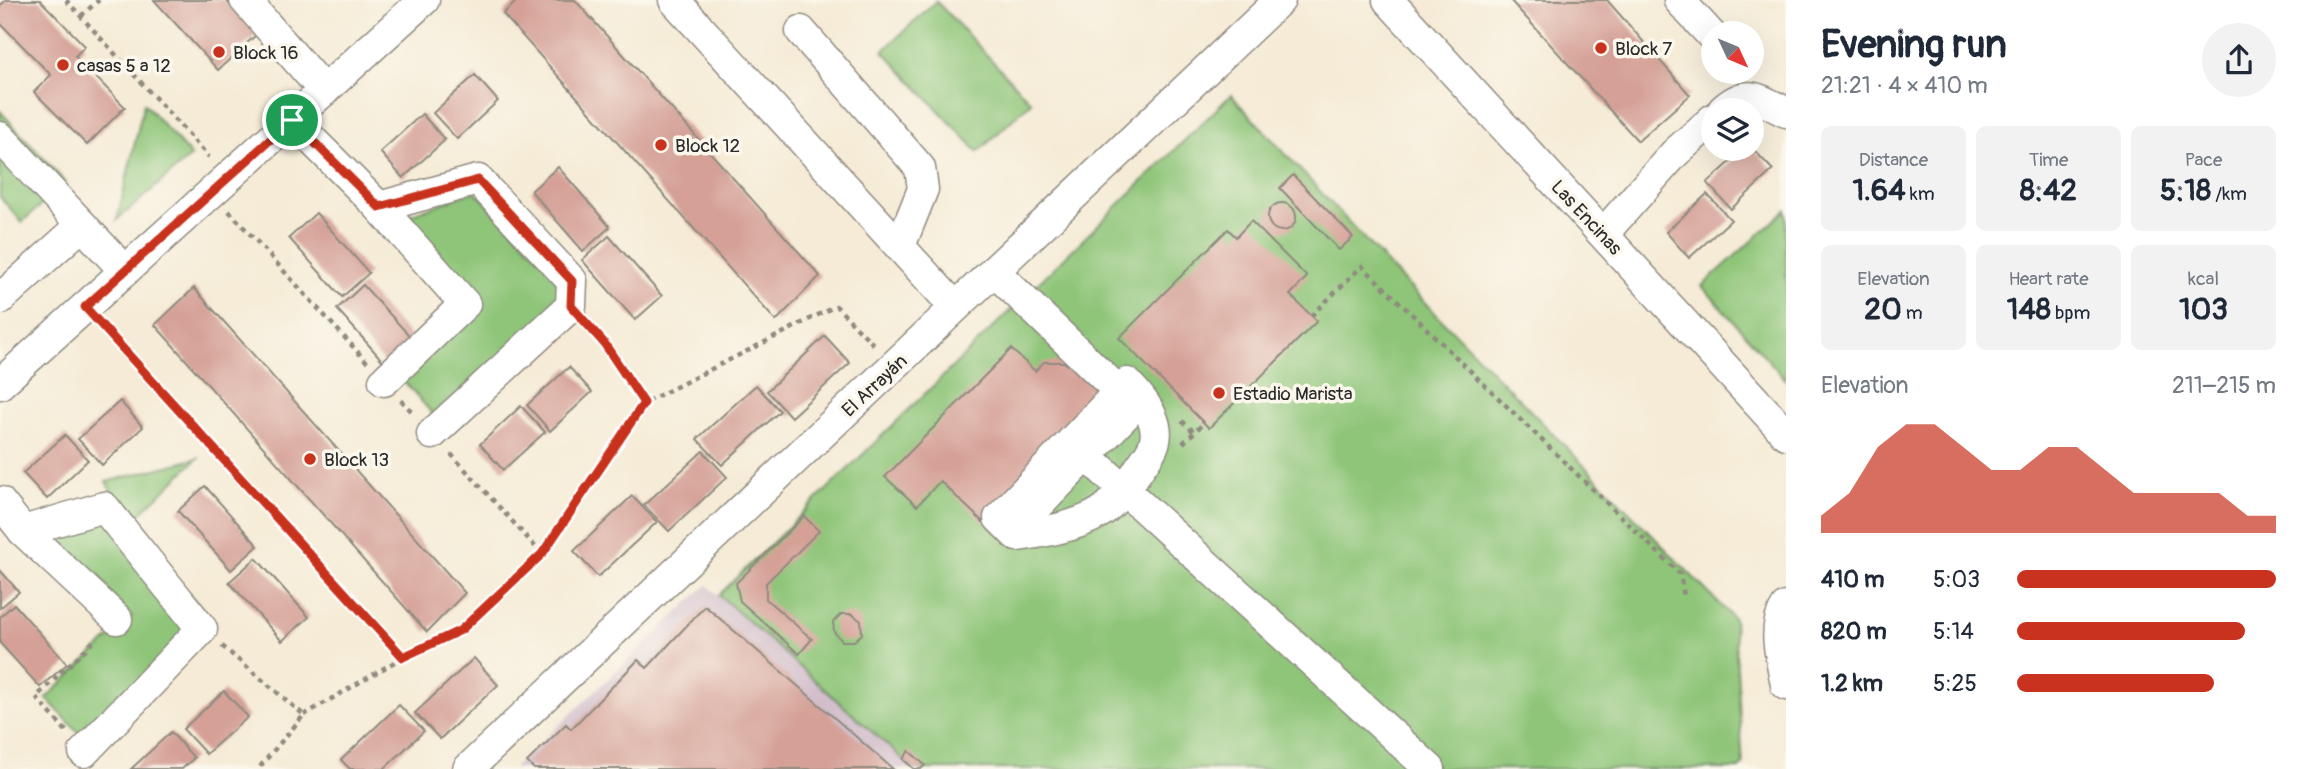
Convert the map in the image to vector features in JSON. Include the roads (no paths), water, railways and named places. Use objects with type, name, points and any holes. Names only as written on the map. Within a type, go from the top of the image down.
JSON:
[{"type":"street","points":[[245,0],[324,91]]},
{"type":"street","points":[[0,384],[424,0]]},
{"type":"street","points":[[674,0],[955,307]]},
{"type":"street","name":"El Arrayán","points":[[468,769],[1280,0]]},
{"type":"street","name":"Las Encinas","points":[[1388,0],[1786,434]]},
{"type":"street","points":[[1679,0],[1701,24]]},
{"type":"street","points":[[802,31],[920,168],[923,189],[900,246]]},
{"type":"street","points":[[1746,84],[1786,112]]},
{"type":"street","points":[[292,120],[379,207],[465,304],[384,381]]},
{"type":"street","points":[[1603,234],[1675,153],[1701,130]]},
{"type":"street","points":[[0,137],[125,271]]},
{"type":"street","points":[[379,207],[478,180],[572,281],[571,306],[432,434]]},
{"type":"street","points":[[0,299],[82,225]]},
{"type":"street","points":[[994,271],[1134,406],[1013,532]]},
{"type":"street","points":[[1127,383],[1139,395],[1153,419],[1155,443],[1123,489],[1104,510],[1046,532],[1017,536],[999,518],[1127,383]]},
{"type":"street","points":[[1087,456],[1430,769]]},
{"type":"street","points":[[0,502],[23,531],[117,619]]},
{"type":"street","points":[[23,531],[104,507],[202,629],[84,752]]},
{"type":"street","points":[[1786,607],[1780,618],[1778,631],[1786,685]]},
{"type":"place","name":"Block 7","points":[[1601,48]]},
{"type":"place","name":"Block 16","points":[[219,52]]},
{"type":"place","name":"casas 5 a 12","points":[[63,65]]},
{"type":"place","name":"Block 12","points":[[661,145]]},
{"type":"place","name":"Estadio Marista","points":[[1219,393]]},
{"type":"place","name":"Block 13","points":[[310,459]]}]
